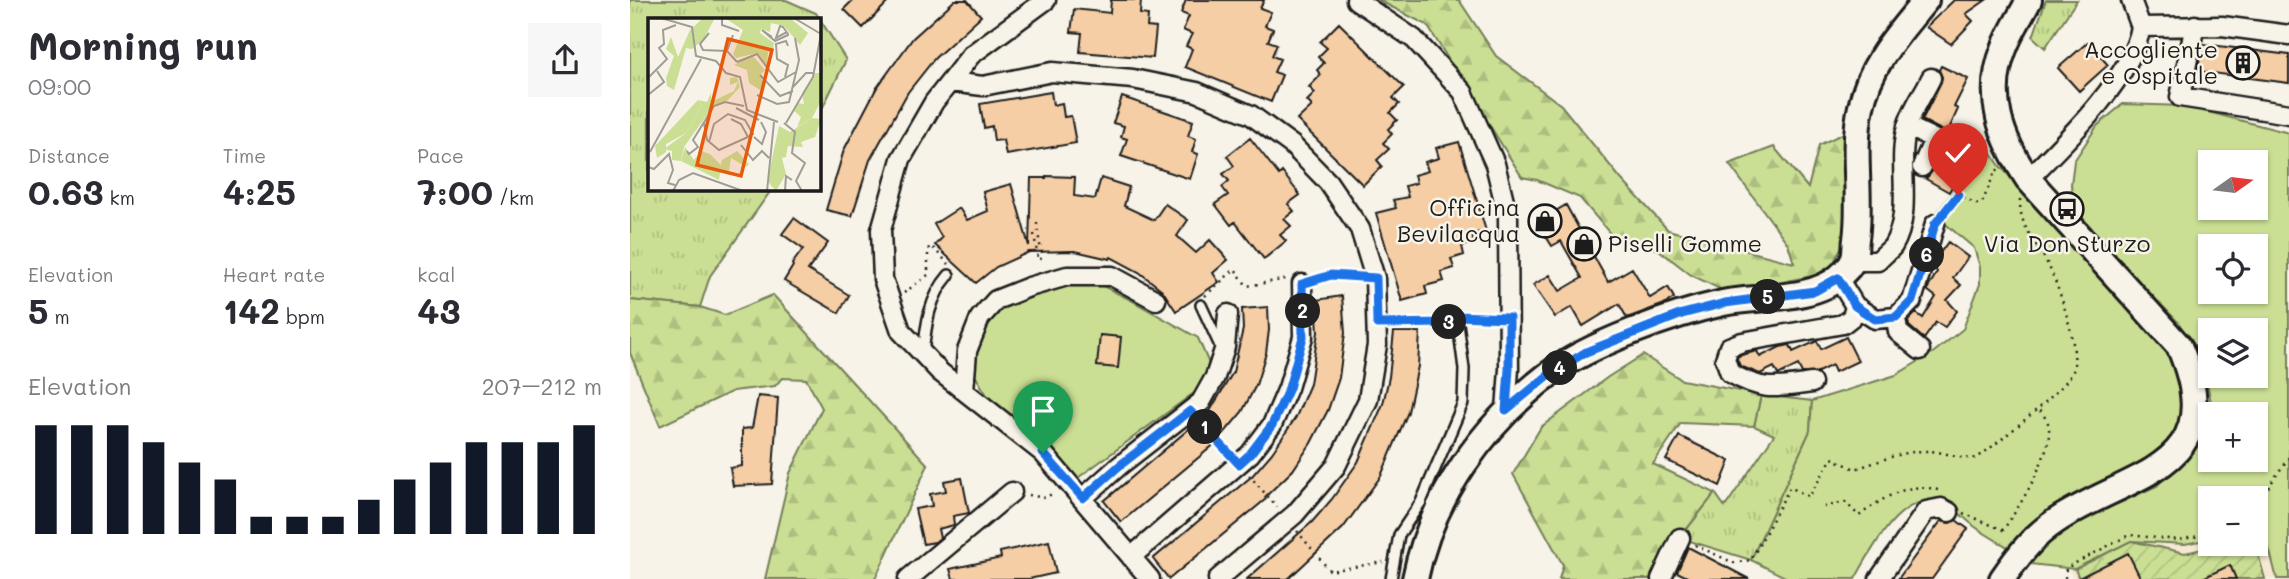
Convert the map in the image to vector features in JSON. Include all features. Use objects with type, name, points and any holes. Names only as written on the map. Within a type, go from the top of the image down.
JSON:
[{"type":"main road","points":[[1415,579],[1423,544],[1446,494],[1468,457],[1506,410],[1559,368],[1586,352],[1682,314],[1725,303],[1815,291],[1846,270],[1858,221],[1857,133],[1863,97],[1882,54],[1926,0]]},
{"type":"main road","points":[[2002,579],[2036,536],[2057,520],[2146,477],[2175,454],[2187,434],[2194,412],[2188,366],[2179,346],[2028,179],[2012,155],[2001,130],[1995,95],[1997,72],[2004,49],[2029,0]]},
{"type":"street","points":[[1046,0],[971,55],[934,102],[901,159],[881,230],[883,279],[901,331],[940,372],[1043,453],[1150,579]]},
{"type":"street","points":[[1356,0],[1414,39],[1463,92],[1495,164],[1508,217],[1509,369],[1506,410]]},
{"type":"street","points":[[2028,179],[2121,76],[2138,45],[2141,27],[2131,0]]},
{"type":"street","points":[[2195,25],[2180,97],[2289,114]]},
{"type":"street","points":[[2141,27],[2222,26],[2289,36]]},
{"type":"street","points":[[950,82],[984,86],[1052,72],[1133,79],[1197,92],[1251,115],[1292,145],[1328,182],[1360,229],[1376,278],[1377,345],[1368,400],[1336,466],[1288,520],[1218,579]]},
{"type":"street","points":[[1812,383],[1773,388],[1750,384],[1730,373],[1726,359],[1729,348],[1742,342],[1843,324],[1852,317],[1855,306],[1846,270],[1878,261],[1897,236],[1904,206],[1903,155],[1907,126],[1931,78]]},
{"type":"street","points":[[1907,126],[1934,139],[1922,167]]},
{"type":"street","points":[[1855,306],[1875,319],[1896,317],[1912,301],[1935,224]]},
{"type":"street","points":[[964,390],[967,351],[980,318],[996,300],[1029,286],[1066,276],[1112,276],[1156,300]]},
{"type":"street","points":[[1131,558],[1250,454],[1272,425],[1289,388],[1303,337],[1302,284]]},
{"type":"street","points":[[1083,498],[1119,466],[1201,402],[1224,353],[1228,314]]},
{"type":"street","points":[[1896,317],[1898,332],[1920,350]]},
{"type":"street","points":[[908,579],[1013,492]]},
{"type":"street","points":[[1879,579],[1926,511],[1954,506]]},
{"type":"street","points":[[1661,579],[1680,538]]},
{"type":"lane","points":[[923,354],[926,320],[938,288],[950,271]]},
{"type":"lane","points":[[1202,301],[1224,353]]},
{"type":"lane","points":[[1391,579],[1399,535],[1421,502],[1463,403],[1464,369],[1457,316]]},
{"type":"path","points":[[1680,538],[1734,563],[1751,560],[1790,487],[1808,497],[1832,458],[1855,469],[1925,450],[1947,452],[1967,460],[1978,458],[2038,408],[2073,372],[2074,354],[2060,292],[2020,216],[2020,198],[2028,179]]},
{"type":"path","points":[[1935,224],[1958,195],[1977,204],[1982,203],[1988,187]]},
{"type":"path","points":[[1036,233],[1042,256],[1040,260],[1036,233],[1037,223]]},
{"type":"path","points":[[891,302],[928,275],[928,249],[931,246],[950,271]]},
{"type":"path","points":[[1202,301],[1235,269],[1247,286],[1288,279],[1302,284],[1331,275],[1376,278]]},
{"type":"path","points":[[1377,324],[1447,323],[1457,316],[1509,318]]},
{"type":"path","points":[[1824,507],[1845,502],[1859,516],[1881,499],[1913,488],[1936,489],[1954,506],[2003,530],[2033,484],[2049,432],[2048,422],[2038,408]]},
{"type":"path","points":[[1190,411],[1330,571],[1394,560]]},
{"type":"path","points":[[2268,488],[2289,457]]},
{"type":"path","points":[[1013,492],[1045,498],[1070,484]]},
{"type":"path","points":[[1954,506],[1969,515]]},
{"type":"path","points":[[2065,579],[2066,568],[2129,535],[2178,540],[2198,536]]},
{"type":"shaded area","points":[[2131,541],[2185,544],[2198,541],[2198,556],[2268,556],[2268,547],[2277,579],[2074,579],[2068,568],[2075,569]]},
{"type":"green space","points":[[630,0],[786,0],[816,13],[819,18],[648,18],[648,191],[771,191],[710,276],[700,307],[630,300]]},
{"type":"green space","points":[[1378,0],[1459,0],[1496,56],[1561,105],[1621,179],[1668,230],[1794,263],[1788,244],[1729,164],[1774,147],[1808,188],[1819,145],[1848,131],[1849,232],[1833,264],[1816,275],[1728,293],[1691,275],[1659,250],[1612,236],[1580,198],[1537,180],[1522,177],[1427,25]]},
{"type":"green space","points":[[2046,0],[2077,0],[2045,48],[2033,37]]},
{"type":"green space","points":[[821,21],[846,60],[821,111]]},
{"type":"green space","points":[[2123,104],[2185,106],[2289,133],[2289,579],[2277,579],[2268,547],[2268,486],[2198,486],[2198,541],[2185,544],[2131,541],[2075,569],[2030,564],[2060,529],[2157,486],[2198,441],[2198,472],[2268,472],[2268,402],[2211,402],[2208,388],[2268,388],[2268,318],[2198,318],[2198,351],[2177,321],[2073,207],[2071,184],[2074,161],[2097,126]]},
{"type":"green space","points":[[1988,148],[2000,166],[2135,308],[2171,350],[2188,408],[2166,454],[2016,552],[1979,530],[1947,505],[1928,501],[1901,513],[1889,525],[1855,579],[1789,579],[1751,560],[1810,431],[1812,401],[1896,375],[1934,352],[1963,329],[1980,284],[1980,267],[1974,248],[1935,215]]},
{"type":"green space","points":[[1093,281],[1198,338],[1210,366],[1198,390],[1075,480],[991,402],[973,372],[981,334],[1003,305],[1041,291]]},
{"type":"green space","points":[[773,295],[928,465],[875,579],[765,579],[790,473],[822,408],[806,379],[782,378],[775,386],[733,391],[660,426],[630,353],[630,300],[700,307],[725,315]]},
{"type":"green space","points":[[1643,355],[1682,380],[1761,395],[1754,426],[1681,423],[1653,464],[1715,493],[1682,535],[1655,579],[1559,579],[1563,565],[1513,474],[1541,427],[1608,377]]},
{"type":"green space","points":[[1761,395],[1812,401],[1810,431],[1751,560],[1680,538],[1715,493],[1725,507],[1774,435],[1754,426]]},
{"type":"green space","points":[[2131,541],[2185,553],[2198,550],[2198,556],[2258,556],[2265,579],[2236,579],[2229,566],[2201,579],[2079,578],[2075,569]]},
{"type":"building","points":[[853,0],[890,0],[863,28],[844,9]]},
{"type":"building","points":[[955,0],[967,0],[981,16],[935,58],[908,92],[870,160],[852,216],[826,210],[844,150],[876,89],[913,38]]},
{"type":"building","points":[[1111,0],[1141,0],[1140,14],[1148,15],[1147,27],[1156,28],[1153,58],[1080,52],[1082,33],[1071,32],[1074,9],[1110,13]]},
{"type":"building","points":[[1186,0],[1264,0],[1260,8],[1271,12],[1265,26],[1273,29],[1268,41],[1277,44],[1272,56],[1280,59],[1274,72],[1282,75],[1271,102],[1185,67],[1192,49],[1186,46],[1192,34],[1183,30],[1189,16],[1181,13]]},
{"type":"building","points":[[1954,0],[1986,0],[1966,14],[1973,21],[1951,44],[1926,27]]},
{"type":"building","points":[[1339,23],[1404,87],[1393,98],[1399,104],[1390,113],[1397,120],[1388,129],[1392,134],[1383,143],[1389,149],[1377,160],[1382,166],[1363,185],[1297,120],[1312,106],[1307,101],[1315,93],[1309,87],[1321,75],[1317,70],[1324,63],[1318,57],[1327,48],[1320,42]]},
{"type":"building","points":[[2088,42],[2108,65],[2079,91],[2058,68]]},
{"type":"building","name":"Accogliente e Ospitale","points":[[2203,44],[2289,55],[2289,83],[2197,71]]},
{"type":"building","points":[[1941,66],[1968,79],[1954,107],[1958,109],[1950,127],[1971,138],[1959,163],[1963,168],[1949,192],[1926,179],[1945,138],[1943,131],[1922,120],[1941,82]]},
{"type":"building","points":[[1051,92],[1053,105],[1062,103],[1064,117],[1071,116],[1076,143],[1006,155],[1003,140],[994,141],[992,126],[984,128],[980,104]]},
{"type":"building","points":[[1122,97],[1193,121],[1188,136],[1196,139],[1192,152],[1198,154],[1190,179],[1121,156],[1127,139],[1121,137],[1124,126],[1113,123]]},
{"type":"building","points":[[1250,138],[1279,175],[1282,172],[1300,195],[1288,204],[1294,211],[1284,219],[1291,226],[1280,235],[1286,241],[1264,259],[1235,222],[1231,225],[1215,204],[1228,195],[1222,187],[1229,181],[1223,174],[1234,166],[1227,156]]},
{"type":"building","points":[[1459,142],[1486,231],[1472,234],[1474,243],[1462,246],[1464,255],[1451,259],[1454,268],[1441,272],[1444,281],[1425,286],[1427,294],[1402,301],[1376,213],[1396,208],[1393,200],[1408,197],[1405,186],[1416,183],[1414,175],[1428,171],[1425,162],[1439,158],[1436,148]]},
{"type":"building","points":[[1075,177],[1074,196],[1095,199],[1101,178],[1129,187],[1124,206],[1154,220],[1165,204],[1188,220],[1177,236],[1196,253],[1210,240],[1228,260],[1213,273],[1219,282],[1176,311],[1162,290],[1139,272],[1111,257],[1110,259],[1075,251],[1029,252],[996,267],[976,283],[935,245],[942,238],[934,224],[959,208],[967,220],[988,211],[983,192],[1011,184],[1029,246],[1031,178]]},
{"type":"building","points":[[1566,205],[1608,282],[1632,268],[1650,298],[1668,287],[1674,298],[1627,318],[1619,304],[1583,326],[1572,307],[1555,317],[1533,285],[1550,275],[1560,291],[1582,278],[1561,241],[1552,246],[1537,222]]},
{"type":"building","points":[[794,218],[828,243],[808,270],[849,295],[839,313],[784,281],[803,249],[782,234]]},
{"type":"building","points":[[1948,242],[1968,257],[1953,278],[1961,285],[1947,300],[1957,311],[1945,327],[1936,322],[1924,339],[1909,326],[1908,321],[1916,313],[1923,318],[1936,297],[1927,290],[1937,272],[1934,267],[1937,257]]},
{"type":"building","points":[[1342,296],[1345,333],[1339,378],[1328,410],[1311,443],[1293,470],[1266,499],[1169,579],[1153,559],[1252,476],[1272,453],[1296,417],[1310,384],[1318,332],[1316,300]]},
{"type":"building","points":[[1268,307],[1266,353],[1256,385],[1242,412],[1216,443],[1121,522],[1104,501],[1210,411],[1233,372],[1243,329],[1242,309]]},
{"type":"building","points":[[1394,332],[1420,332],[1418,366],[1408,412],[1381,476],[1343,528],[1288,579],[1247,579],[1312,522],[1358,462],[1383,404]]},
{"type":"building","points":[[1100,335],[1121,337],[1118,368],[1097,366]]},
{"type":"building","points":[[1846,337],[1858,361],[1835,372],[1832,365],[1816,373],[1802,373],[1798,365],[1778,375],[1774,367],[1760,374],[1740,366],[1737,359],[1738,356],[1757,351],[1760,357],[1790,345],[1793,352],[1817,341],[1821,349]]},
{"type":"building","points":[[758,396],[778,398],[772,484],[733,486],[730,468],[742,466],[742,429],[752,428]]},
{"type":"building","points":[[1679,436],[1730,461],[1720,486],[1666,460]]},
{"type":"building","points":[[962,478],[969,513],[953,516],[954,525],[938,529],[940,538],[935,542],[923,544],[915,509],[932,506],[930,494],[946,491],[944,481]]},
{"type":"building","points":[[1956,520],[1968,529],[1932,579],[1898,579],[1941,521],[1949,523]]},
{"type":"building","points":[[1049,541],[1056,573],[1029,579],[953,579],[950,569],[1001,558],[1000,552]]},
{"type":"building","points":[[1688,547],[1749,579],[1691,579],[1677,572]]},
{"type":"building","points":[[2128,553],[2141,579],[2077,579]]},
{"type":"building","points":[[2230,565],[2236,579],[2201,579]]},
{"type":"place","name":"Accogliente e Ospitale","points":[[2243,63]]},
{"type":"place","name":"Via Don Sturzo","points":[[2067,209]]},
{"type":"place","name":"Officina Bevilacqua","points":[[1545,221]]},
{"type":"place","name":"Piselli Gomme","points":[[1584,244]]},
{"type":"route","points":[[1043,453],[1083,498],[1119,466],[1190,411],[1239,464],[1272,425],[1289,388],[1303,337],[1302,284],[1331,275],[1376,278],[1377,324],[1447,323],[1457,316],[1509,318],[1506,410],[1550,374],[1586,352],[1682,314],[1725,303],[1815,291],[1838,278],[1855,306],[1875,319],[1896,317],[1912,301],[1935,224],[1958,195]]}]
